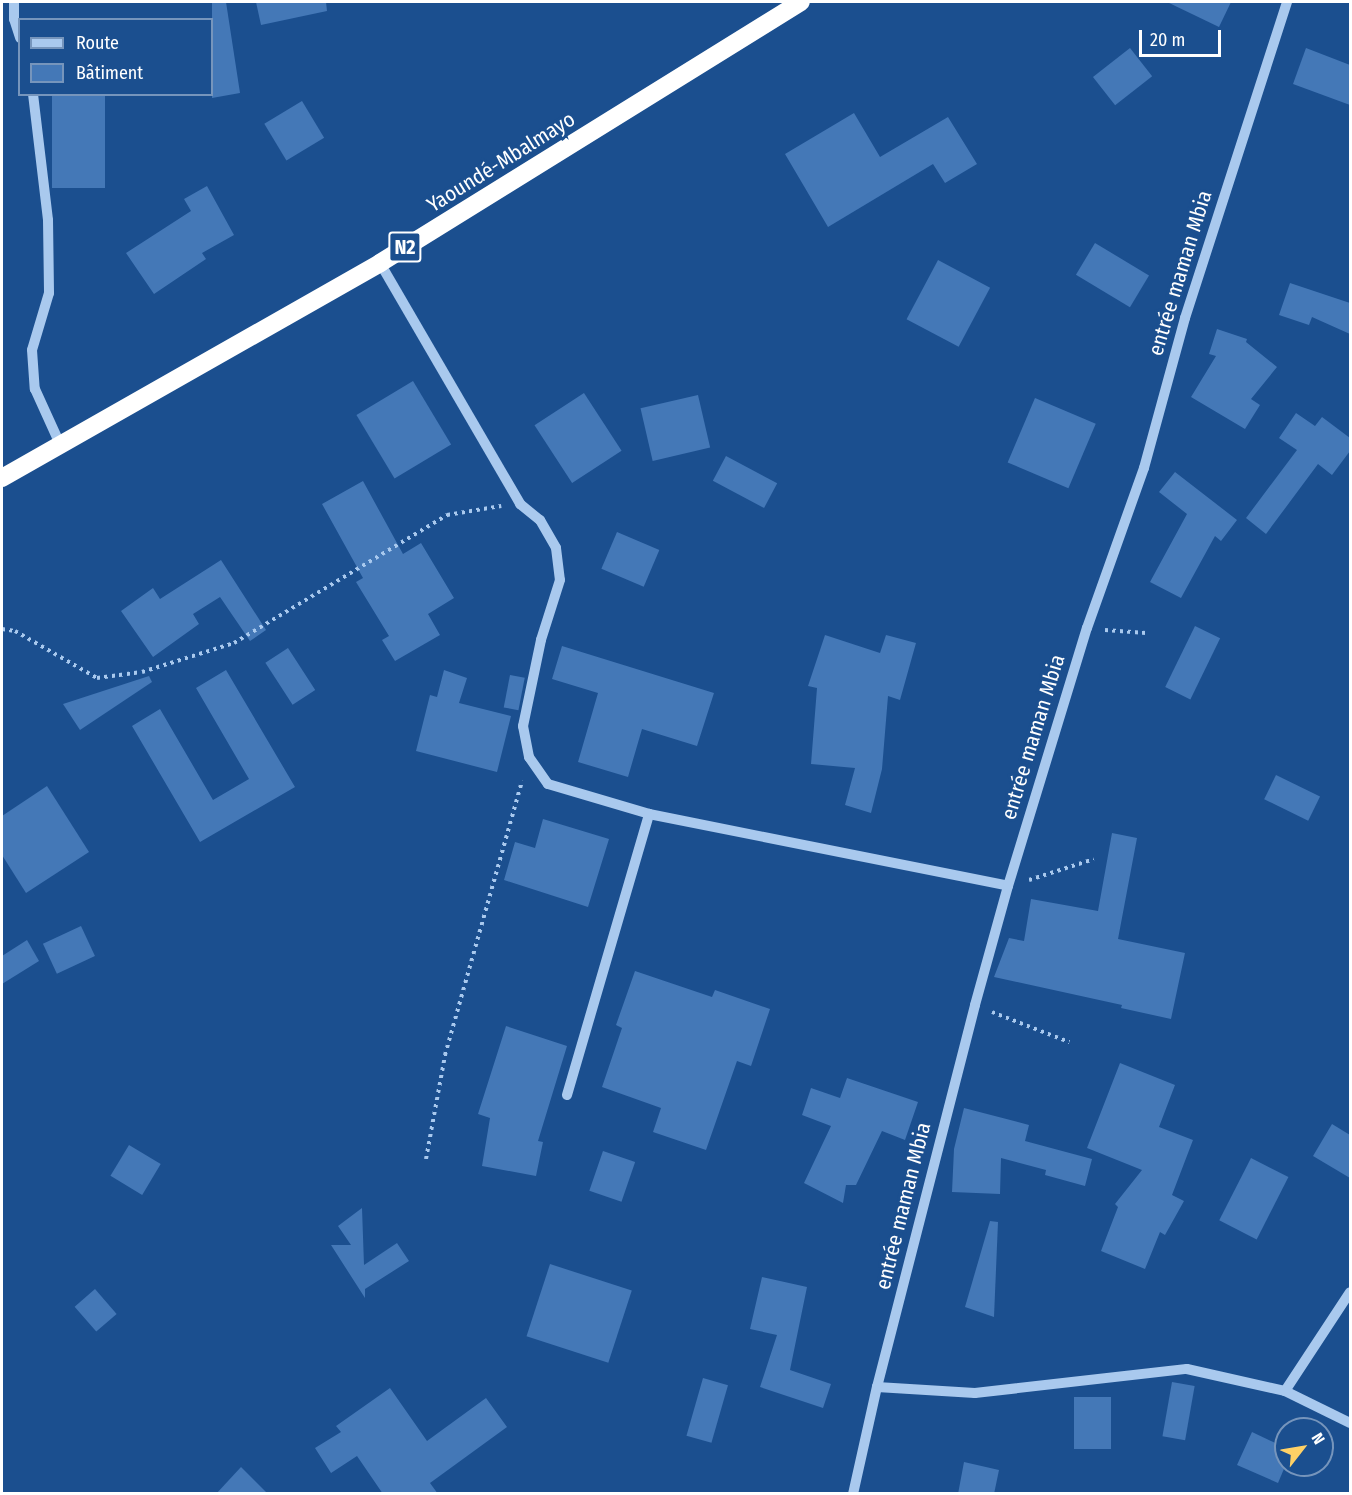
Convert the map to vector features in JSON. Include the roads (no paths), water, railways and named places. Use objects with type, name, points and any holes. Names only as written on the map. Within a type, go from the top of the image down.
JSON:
[{"type":"highway","name":"Yaoundé-Mbalmayo","points":[[2,478],[380,262],[801,2]]},
{"type":"street","points":[[14,2],[14,19],[18,32]]},
{"type":"street","name":"entrée maman Mbia","points":[[853,1494],[877,1387],[975,1005],[1008,886],[1087,628],[1143,468],[1185,318],[1287,2]]},
{"type":"street","points":[[33,96],[48,220],[49,293],[32,350],[35,389],[60,444]]},
{"type":"street","points":[[380,262],[520,504],[540,520],[556,548],[560,580],[541,640],[523,726],[529,757],[548,784],[649,814],[1008,886]]},
{"type":"street","points":[[567,1095],[649,814]]},
{"type":"street","points":[[1284,1391],[1350,1292]]},
{"type":"street","points":[[877,1387],[975,1393],[1187,1369],[1284,1391],[1350,1423]]}]
